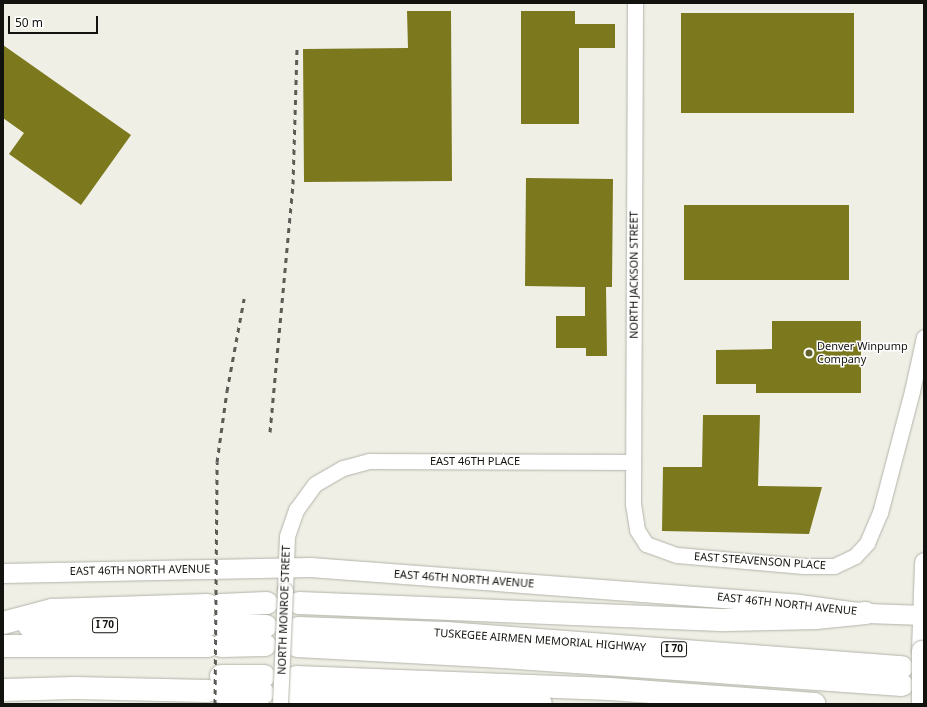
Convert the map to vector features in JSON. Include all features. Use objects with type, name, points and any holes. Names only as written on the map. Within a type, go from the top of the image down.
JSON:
[{"type":"highway","points":[[292,596],[442,606],[727,620],[816,618],[866,612]]},
{"type":"highway","points":[[3,646],[214,625],[266,603]]},
{"type":"highway","points":[[3,625],[52,610],[214,625],[265,635]]},
{"type":"highway","name":"TUSKEGEE AIRMEN MEMORIAL HIGHWAY","points":[[298,637],[446,633],[902,676]]},
{"type":"highway","points":[[3,677],[214,684],[542,704]]},
{"type":"highway","points":[[3,690],[214,684]]},
{"type":"highway","points":[[74,688],[112,700],[166,704]]},
{"type":"highway","points":[[280,689],[610,689],[814,704]]},
{"type":"main road","points":[[921,704],[924,562]]},
{"type":"main road","name":"EAST 46TH NORTH AVENUE","points":[[3,573],[285,567],[749,600],[866,612],[923,615]]},
{"type":"street","name":"NORTH JACKSON STREET","points":[[634,3],[634,522],[638,535],[646,544]]},
{"type":"street","name":"EAST STEAVENSON PLACE","points":[[646,544],[669,554],[816,566],[842,564],[858,553],[873,532],[891,474],[924,337]]},
{"type":"street","name":"EAST 46TH PLACE","points":[[321,480],[343,468],[370,461],[633,462]]},
{"type":"street","name":"NORTH MONROE STREET","points":[[280,689],[292,596],[285,567],[286,536],[303,498],[321,480]]},
{"type":"building","points":[[407,11],[451,11],[452,181],[304,182],[303,49],[408,48]]},
{"type":"building","points":[[521,11],[575,11],[575,24],[615,24],[615,48],[579,48],[579,124],[521,124]]},
{"type":"building","points":[[681,13],[854,13],[854,113],[681,113]]},
{"type":"building","points":[[3,45],[131,135],[81,205],[9,154],[24,133],[3,118]]},
{"type":"building","points":[[526,178],[613,179],[612,287],[606,287],[607,356],[586,356],[586,348],[556,348],[556,316],[585,316],[585,287],[525,286]]},
{"type":"building","points":[[684,205],[849,205],[849,280],[684,280]]},
{"type":"building","points":[[772,321],[861,321],[861,393],[756,393],[756,384],[716,384],[716,350],[772,349]]},
{"type":"building","points":[[703,415],[760,415],[758,486],[822,487],[809,534],[662,531],[663,467],[702,467]]},
{"type":"railway","points":[[270,432],[293,184],[297,46]]},
{"type":"railway","points":[[215,704],[217,462],[227,391],[244,299]]},
{"type":"place","name":"Denver Winpump Company","points":[[809,353]]}]
